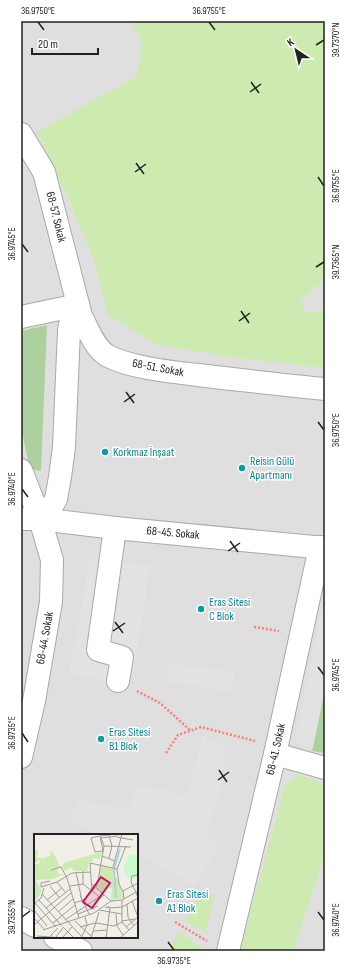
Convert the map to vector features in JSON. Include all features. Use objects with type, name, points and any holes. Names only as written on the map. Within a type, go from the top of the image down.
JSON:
[{"type":"street","name":"68-57. Sokak","points":[[21,134],[44,172],[78,305]]},
{"type":"street","points":[[21,317],[78,305]]},
{"type":"street","points":[[27,517],[49,511],[56,499],[64,447],[69,330],[72,313],[78,305]]},
{"type":"street","name":"68-51. Sokak","points":[[78,305],[84,321],[99,347],[109,356],[123,361],[166,371],[259,383],[325,389]]},
{"type":"street","name":"68-44. Sokak","points":[[21,470],[27,517],[52,560],[51,602],[34,701],[21,757]]},
{"type":"street","name":"68-45. Sokak","points":[[27,517],[115,528],[322,547]]},
{"type":"street","points":[[115,528],[98,650],[122,657],[118,681]]},
{"type":"street","name":"68-41. Sokak","points":[[228,951],[276,751],[322,547]]},
{"type":"street","points":[[276,751],[325,768]]},
{"type":"street","points":[[21,918],[34,925]]},
{"type":"street","points":[[57,938],[81,951]]},
{"type":"path","points":[[254,627],[271,630]]},
{"type":"path","points":[[118,681],[160,703],[190,731]]},
{"type":"path","points":[[166,753],[178,735],[201,727],[276,751]]},
{"type":"path","points":[[175,922],[200,938]]},
{"type":"shaded area","points":[[21,21],[325,21],[325,951],[21,951]]},
{"type":"shaded area","points":[[90,558],[150,565],[134,676],[113,671],[110,682],[69,674]]},
{"type":"shaded area","points":[[325,594],[325,689],[313,747],[295,743]]},
{"type":"shaded area","points":[[169,663],[235,672],[232,693],[166,681]]},
{"type":"shaded area","points":[[203,735],[226,748],[220,792],[205,836],[220,844],[195,887],[138,854],[138,834],[97,834],[69,821],[79,799],[115,808],[117,805],[130,809],[138,785],[187,795]]},
{"type":"green space","points":[[131,21],[325,21],[325,279],[300,301],[305,312],[325,311],[325,368],[232,357],[157,345],[107,314],[97,268],[66,193],[37,132],[137,76],[142,42]]},
{"type":"green space","points":[[47,325],[41,471],[30,469],[21,427],[21,331]]},
{"type":"green space","points":[[325,689],[325,753],[312,751]]},
{"type":"green space","points":[[298,774],[325,784],[325,854],[293,951],[240,951],[285,785]]},
{"type":"green space","points":[[203,892],[215,895],[205,932],[185,921]]},
{"type":"green space","points":[[179,932],[201,947],[200,951],[168,951]]},
{"type":"place","name":"Korkmaz İnşaat","points":[[105,452]]},
{"type":"place","name":"Reisin Gülü Apartmanı","points":[[242,468]]},
{"type":"place","name":"Eras Sitesi C Blok","points":[[201,609]]},
{"type":"place","name":"Eras Sitesi B1 Blok","points":[[101,739]]},
{"type":"place","name":"Eras Sitesi A1 Blok","points":[[159,901]]}]
